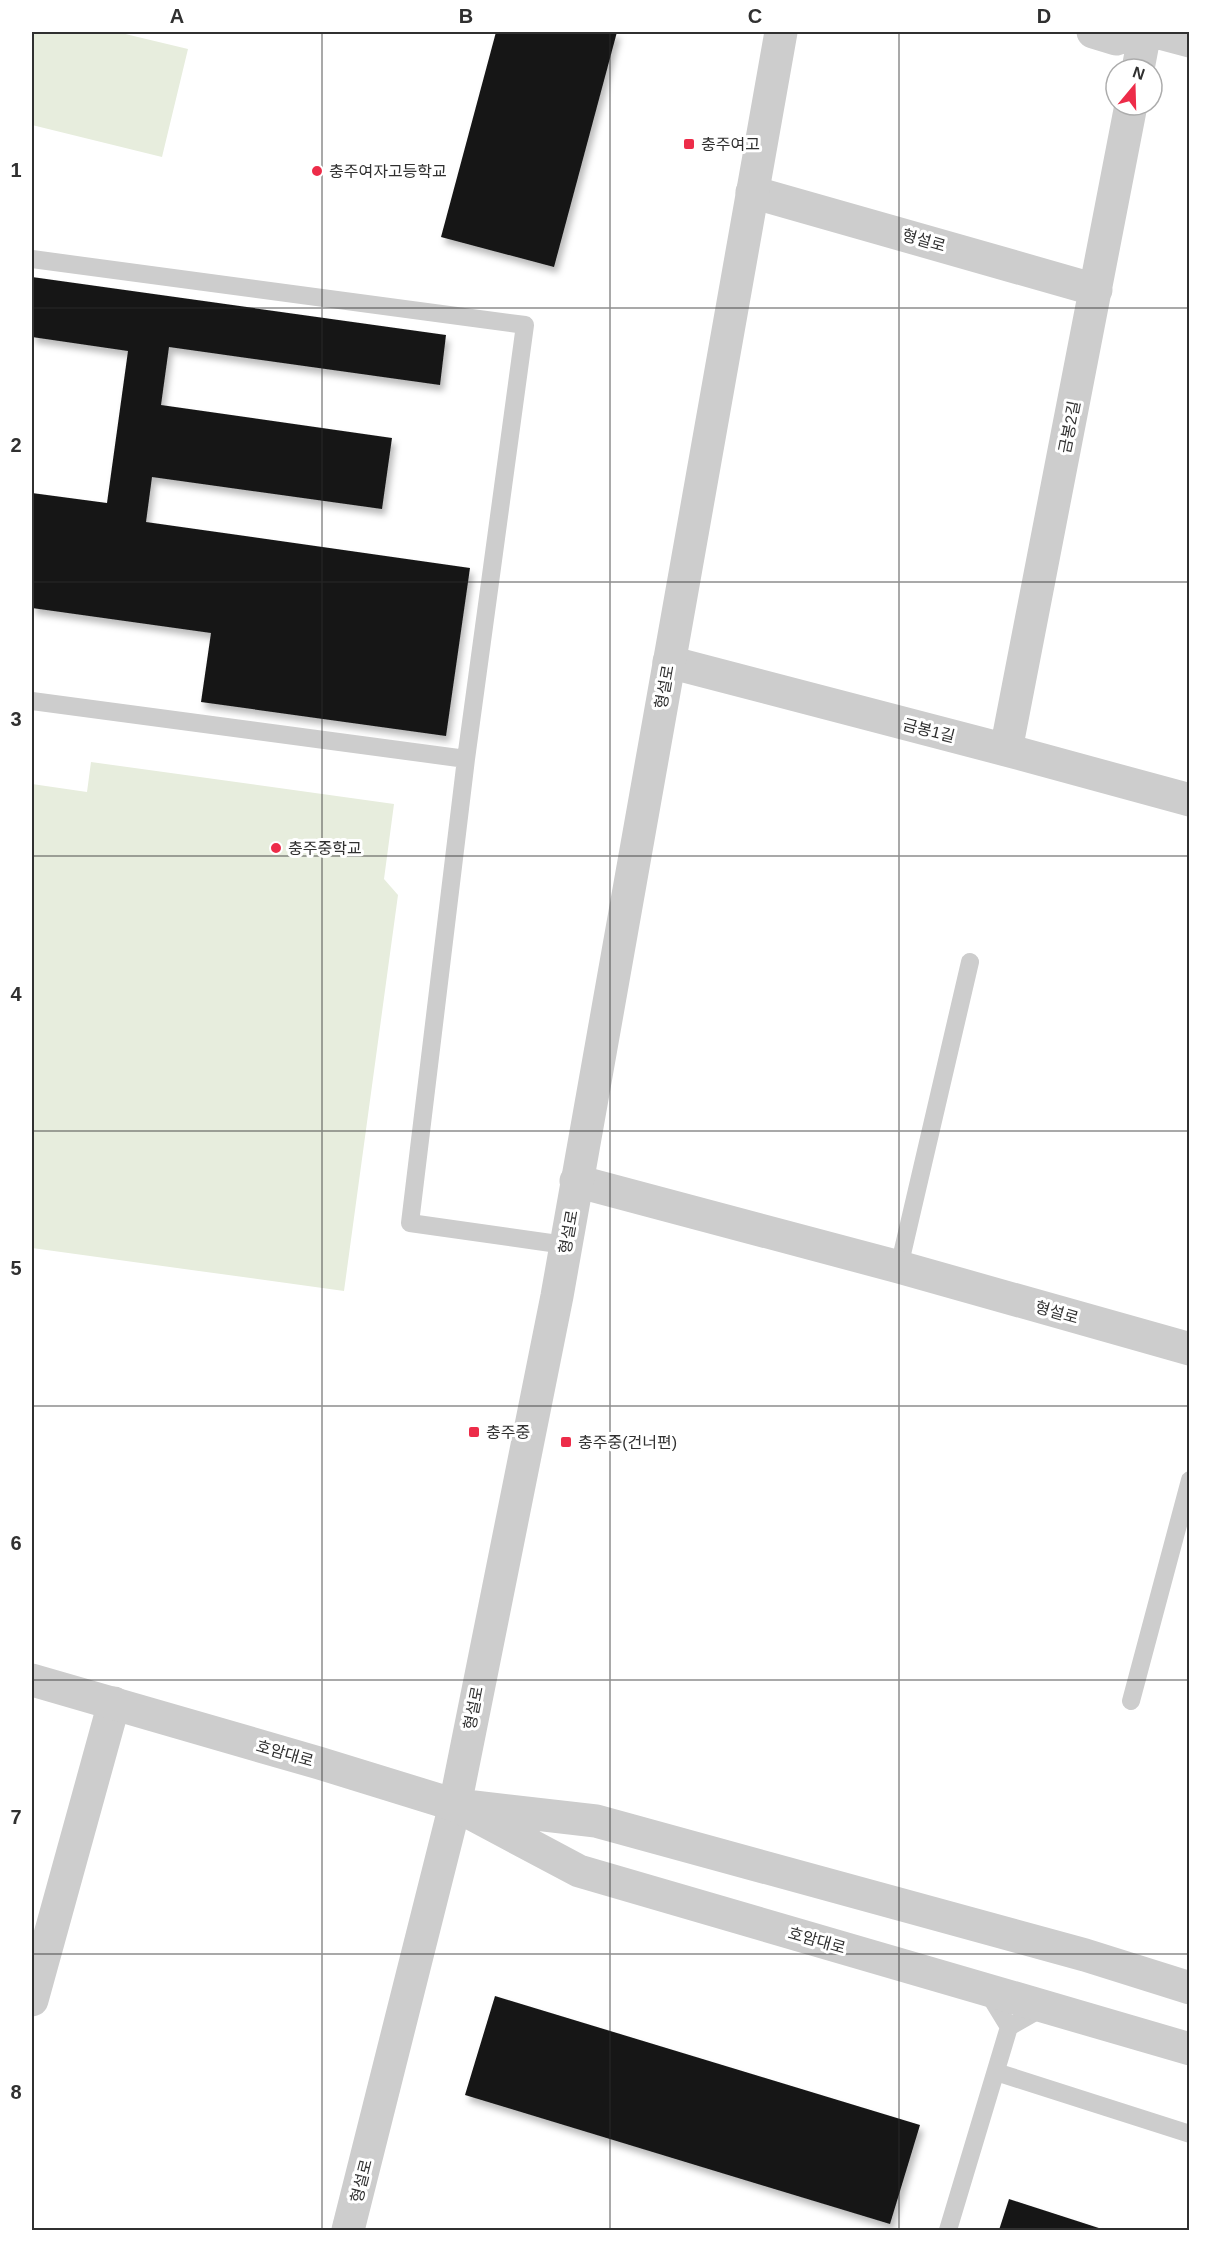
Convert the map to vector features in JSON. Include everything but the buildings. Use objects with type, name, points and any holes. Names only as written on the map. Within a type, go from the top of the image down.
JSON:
[{"type":"street","name":"형설로","points":[[348,2230],[455,1805],[565,1245],[781,32]]},
{"type":"street","points":[[1093,32],[1116,39],[1137,32]]},
{"type":"street","points":[[1140,57],[1145,32]]},
{"type":"street","points":[[1156,32],[1190,41]]},
{"type":"street","name":"금봉2길","points":[[1006,750],[1129,117]]},
{"type":"street","name":"형설로","points":[[752,192],[1096,290]]},
{"type":"street","name":"금봉1길","points":[[669,662],[1190,800]]},
{"type":"street","name":"형설로","points":[[576,1181],[899,1267],[1190,1349]]},
{"type":"street","name":"호암대로","points":[[32,1680],[308,1759],[455,1805],[579,1871],[1190,2049]]},
{"type":"street","points":[[32,2000],[114,1703]]},
{"type":"street","name":"호암대로","points":[[455,1805],[596,1821],[1085,1955],[1190,1988]]},
{"type":"lane","points":[[32,259],[525,325],[466,759],[410,1223],[565,1245]]},
{"type":"lane","points":[[32,701],[466,759]]},
{"type":"lane","points":[[899,1267],[970,962]]},
{"type":"lane","points":[[1131,1701],[1190,1480]]},
{"type":"lane","points":[[986,1989],[1009,2027]]},
{"type":"lane","points":[[948,2230],[1009,2027],[1046,2006]]},
{"type":"lane","points":[[996,2072],[1190,2134]]},
{"type":"green space","points":[[32,32],[117,32],[188,49],[162,157],[32,125]]},
{"type":"green space","points":[[91,762],[394,804],[384,879],[398,895],[344,1291],[32,1248],[32,784],[87,792]]},
{"type":"place","name":"충주여고","points":[[689,144]]},
{"type":"place","name":"충주여자고등학교","points":[[317,171]]},
{"type":"place","name":"충주중학교","points":[[276,848]]},
{"type":"place","name":"충주중","points":[[474,1432]]},
{"type":"place","name":"충주중(건너편)","points":[[566,1442]]}]
